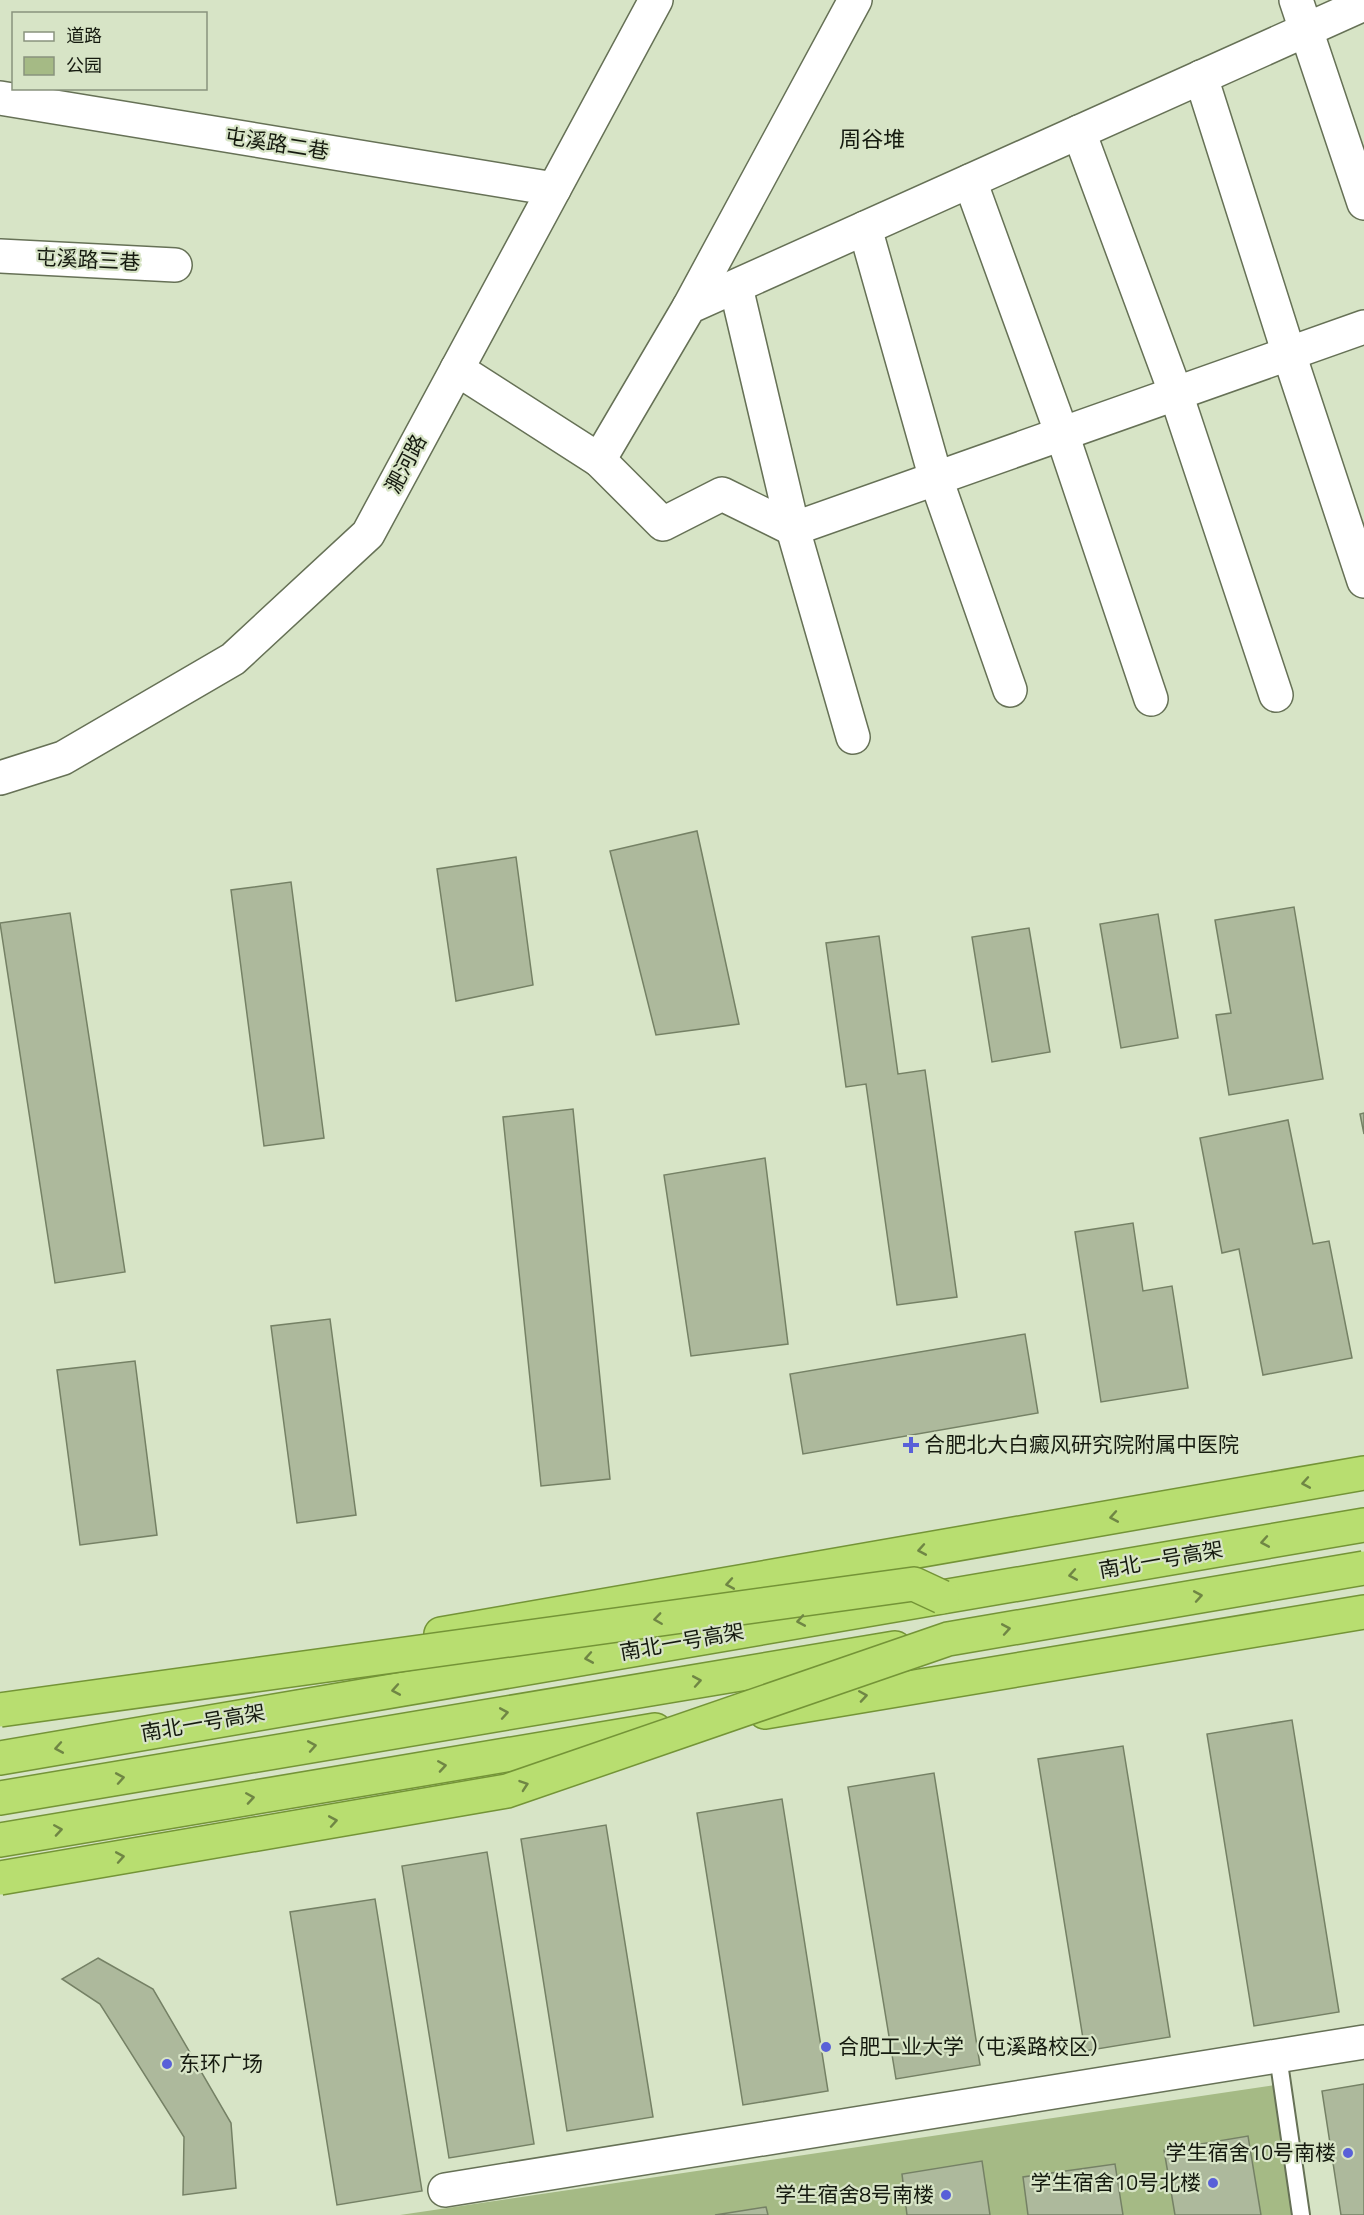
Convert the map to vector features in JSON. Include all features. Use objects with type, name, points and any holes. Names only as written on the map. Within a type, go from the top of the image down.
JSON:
[{"type":"highway","points":[[0,1711],[1364,1473]]},
{"type":"highway","name":"南北一号高架","points":[[0,1758],[1364,1525]]},
{"type":"highway","name":"南北一号高架","points":[[0,1798],[1364,1568]]},
{"type":"highway","points":[[0,1711],[914,1584],[942,1597]]},
{"type":"highway","points":[[0,1840],[1364,1612]]},
{"type":"highway","points":[[0,1878],[507,1791],[948,1638]]},
{"type":"street","name":"淝河路","points":[[0,778],[63,759],[232,659],[368,534],[656,0]]},
{"type":"street","points":[[599,460],[689,308],[855,0]]},
{"type":"street","points":[[689,308],[1201,77],[1301,15],[1364,4]]},
{"type":"street","points":[[1301,15],[1364,203]]},
{"type":"street","points":[[1201,77],[1364,581]]},
{"type":"street","name":"屯溪路二巷","points":[[0,98],[554,189]]},
{"type":"street","points":[[1079,132],[1176,394],[1276,695]]},
{"type":"street","points":[[970,181],[1062,434],[1151,699]]},
{"type":"street","points":[[865,228],[936,479],[1010,690]]},
{"type":"street","name":"屯溪路三巷","points":[[0,256],[175,265]]},
{"type":"street","points":[[736,287],[793,529],[853,737]]},
{"type":"street","points":[[457,369],[599,460],[663,524],[722,494],[793,529],[1364,327]]},
{"type":"street","points":[[445,2190],[1364,2042]]},
{"type":"lane","points":[[1278,2056],[1301,2215]]},
{"type":"green space","points":[[1282,2084],[1302,2215],[400,2215]]},
{"type":"building","points":[[697,831],[739,1024],[656,1035],[610,851]]},
{"type":"building","points":[[516,857],[533,985],[456,1001],[437,869]]},
{"type":"building","points":[[291,882],[324,1138],[264,1146],[231,890]]},
{"type":"building","points":[[1294,907],[1323,1079],[1229,1095],[1216,1015],[1231,1013],[1215,920]]},
{"type":"building","points":[[70,913],[125,1272],[55,1283],[0,923]]},
{"type":"building","points":[[1158,914],[1178,1038],[1121,1048],[1100,924]]},
{"type":"building","points":[[1029,928],[1050,1052],[992,1062],[972,937]]},
{"type":"building","points":[[879,936],[898,1074],[925,1070],[957,1297],[897,1305],[866,1084],[846,1087],[826,943]]},
{"type":"building","points":[[573,1109],[610,1479],[541,1486],[503,1117]]},
{"type":"building","points":[[1364,1113],[1364,1134],[1360,1114]]},
{"type":"building","points":[[1288,1120],[1313,1244],[1329,1241],[1352,1358],[1263,1375],[1239,1249],[1222,1253],[1200,1138]]},
{"type":"building","points":[[765,1158],[788,1344],[691,1356],[664,1175]]},
{"type":"building","points":[[1133,1223],[1143,1291],[1172,1286],[1188,1388],[1101,1402],[1075,1232]]},
{"type":"building","points":[[330,1319],[356,1515],[297,1523],[271,1326]]},
{"type":"building","points":[[1025,1334],[1038,1413],[803,1454],[790,1374]]},
{"type":"building","points":[[135,1361],[157,1535],[80,1545],[57,1370]]},
{"type":"building","points":[[1292,1720],[1339,2012],[1254,2026],[1207,1734]]},
{"type":"building","points":[[1123,1746],[1170,2037],[1085,2051],[1038,1759]]},
{"type":"building","points":[[934,1773],[980,2065],[896,2079],[848,1787]]},
{"type":"building","points":[[782,1799],[828,2091],[743,2105],[697,1813]]},
{"type":"building","points":[[606,1825],[653,2117],[567,2131],[521,1839]]},
{"type":"building","points":[[487,1852],[534,2144],[449,2158],[402,1866]]},
{"type":"building","points":[[375,1899],[422,2191],[337,2205],[290,1912]]},
{"type":"building","name":"东环广场","points":[[98,1958],[153,1989],[231,2123],[236,2188],[183,2195],[184,2137],[100,2004],[62,1979]]},
{"type":"building","name":"学生宿舍10号南楼","points":[[1364,2084],[1364,2215],[1341,2215],[1322,2091]]},
{"type":"building","name":"学生宿舍10号北楼","points":[[1248,2136],[1261,2215],[1175,2215],[1164,2150]]},
{"type":"building","name":"学生宿舍8号南楼","points":[[982,2161],[990,2215],[907,2215],[902,2174]]},
{"type":"building","points":[[1115,2164],[1123,2215],[1028,2215],[1023,2177]]},
{"type":"building","points":[[766,2207],[768,2215],[715,2215]]},
{"type":"place","name":"合肥北大白癜风研究院附属中医院","points":[[911,1445]]},
{"type":"place","name":"合肥工业大学（屯溪路校区）","points":[[826,2047]]},
{"type":"place","name":"东环广场","points":[[167,2064]]},
{"type":"place","name":"学生宿舍10号南楼","points":[[1348,2153]]},
{"type":"place","name":"学生宿舍10号北楼","points":[[1213,2183]]},
{"type":"place","name":"学生宿舍8号南楼","points":[[946,2195]]},
{"type":"district","name":"周谷堆","points":[[872,139]]}]
